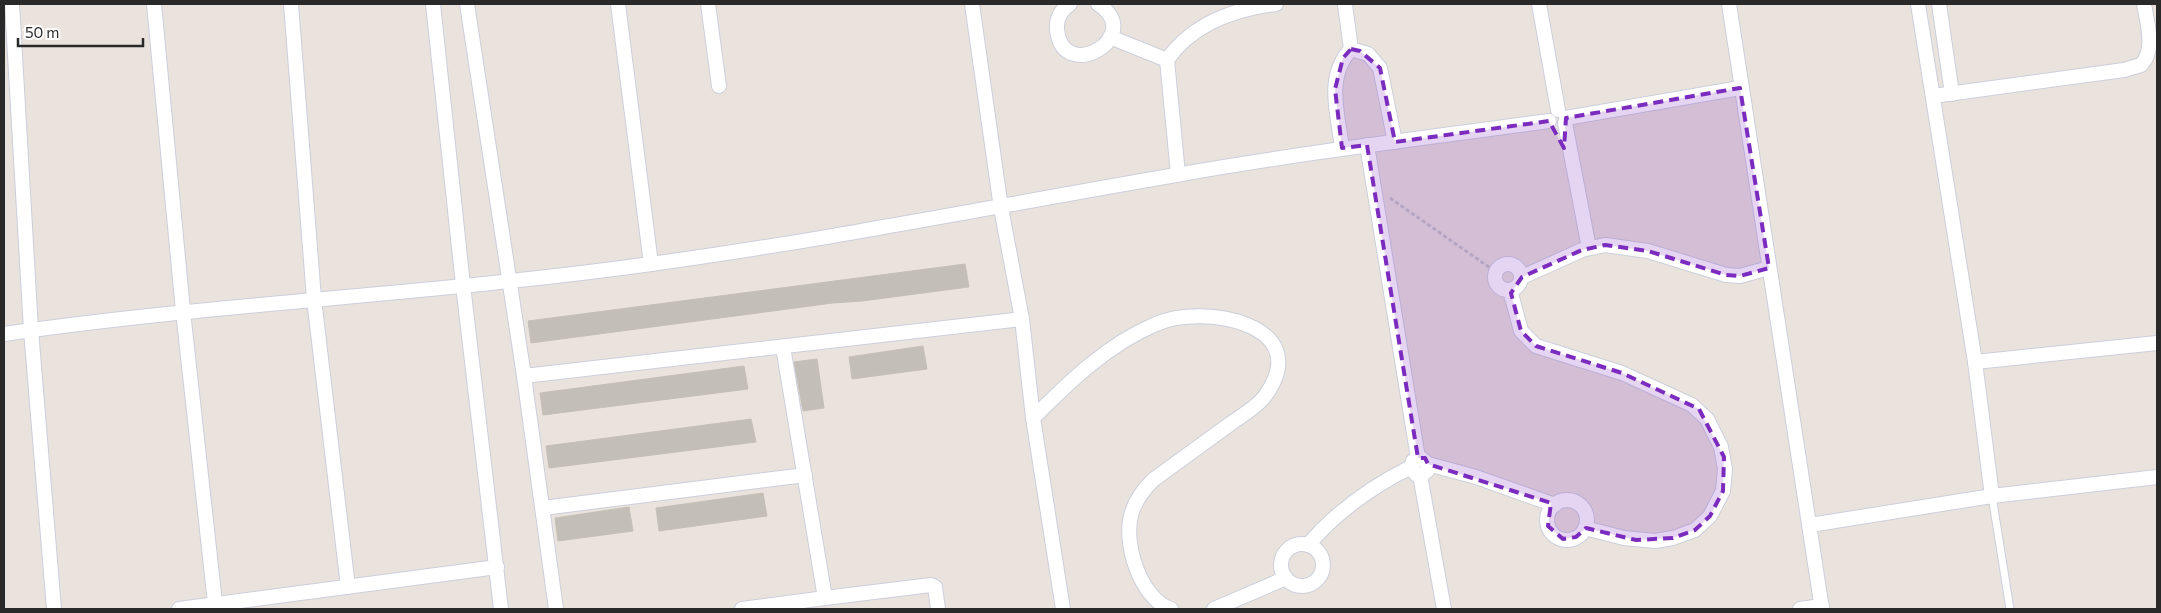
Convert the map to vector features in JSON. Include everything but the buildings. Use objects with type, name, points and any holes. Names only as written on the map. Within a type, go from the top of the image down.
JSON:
[{"type":"street","points":[[12,4],[31,330],[54,609]]},
{"type":"street","points":[[154,4],[183,311],[215,603]]},
{"type":"street","points":[[291,4],[314,299],[348,587]]},
{"type":"street","points":[[433,4],[463,285],[502,609]]},
{"type":"street","points":[[467,4],[524,376],[556,609]]},
{"type":"street","points":[[618,4],[651,264]]},
{"type":"street","points":[[708,4],[719,86]]},
{"type":"street","points":[[972,4],[1001,208],[1022,319],[1033,418],[1063,609]]},
{"type":"street","points":[[1070,4],[1061,12],[1057,25],[1058,38],[1066,48],[1078,54],[1091,54],[1102,48],[1110,38],[1112,28],[1110,18],[1106,10],[1098,4]]},
{"type":"street","points":[[1178,174],[1167,60],[1180,43],[1207,24],[1258,5],[1276,4]]},
{"type":"street","points":[[1342,148],[1335,78],[1338,67],[1351,49],[1345,4]]},
{"type":"street","points":[[1539,4],[1590,248]]},
{"type":"street","points":[[1729,4],[1740,88],[1822,608],[1800,609]]},
{"type":"street","points":[[1918,4],[1975,362],[1992,496]]},
{"type":"street","points":[[1939,4],[1952,94]]},
{"type":"street","points":[[1933,96],[2133,69],[2141,66],[2148,53],[2152,27],[2144,4]]},
{"type":"street","points":[[1110,38],[1167,60]]},
{"type":"street","points":[[1351,49],[1368,54],[1380,68],[1395,142]]},
{"type":"street","points":[[4,334],[183,311],[510,281],[651,264],[1001,208],[1178,174],[1342,148],[1549,121],[1550,113],[1563,117],[1740,88]]},
{"type":"street","points":[[1367,145],[1444,609]]},
{"type":"street","points":[[1522,278],[1520,270],[1514,265],[1507,264],[1500,266],[1496,272],[1495,279],[1498,285],[1510,290],[1516,288],[1522,278],[1590,248],[1605,245],[1635,248],[1700,268],[1734,276],[1769,268]]},
{"type":"street","points":[[1510,290],[1521,331],[1536,346],[1622,374],[1692,405],[1707,418],[1721,447],[1725,469],[1723,491],[1710,516],[1695,530],[1673,538],[1655,541],[1624,538],[1585,528]]},
{"type":"street","points":[[1033,418],[1075,376],[1121,342],[1168,319],[1186,315],[1222,318],[1263,332],[1274,344],[1277,369],[1264,397],[1153,480],[1142,490],[1131,513],[1129,540],[1140,577],[1152,596],[1159,603],[1171,609]]},
{"type":"street","points":[[524,376],[1022,319]]},
{"type":"street","points":[[1975,362],[2157,343]]},
{"type":"street","points":[[783,347],[825,598]]},
{"type":"street","points":[[1308,545],[1339,512],[1361,496],[1419,466],[1476,477],[1555,504]]},
{"type":"street","points":[[543,508],[805,475]]},
{"type":"street","points":[[1810,525],[1992,496],[2157,477]]},
{"type":"street","points":[[1564,501],[1577,504],[1586,514],[1585,528],[1573,539],[1556,537],[1549,529],[1547,522],[1548,512],[1555,504],[1564,501]]},
{"type":"street","points":[[1294,545],[1308,545],[1314,548],[1321,557],[1322,568],[1320,575],[1312,582],[1302,586],[1286,578],[1281,566],[1284,553],[1294,545]]},
{"type":"street","points":[[179,609],[497,567]]},
{"type":"street","points":[[1214,609],[1286,578]]},
{"type":"street","points":[[742,609],[931,585],[935,587],[938,609]]},
{"type":"lane","points":[[1992,496],[2010,609]]},
{"type":"path","points":[[1373,186],[1496,272]]},
{"type":"highlighted area","points":[[1351,49],[1360,51],[1380,68],[1395,142],[1549,121],[1564,148],[1566,118],[1740,88],[1769,268],[1740,276],[1726,275],[1648,251],[1605,245],[1582,250],[1522,277],[1511,293],[1521,331],[1536,346],[1622,373],[1699,409],[1724,457],[1723,491],[1710,516],[1695,530],[1673,538],[1636,540],[1586,528],[1576,537],[1563,539],[1548,526],[1551,503],[1428,464],[1425,458],[1418,458],[1367,145],[1342,148],[1335,89],[1343,58]]}]
